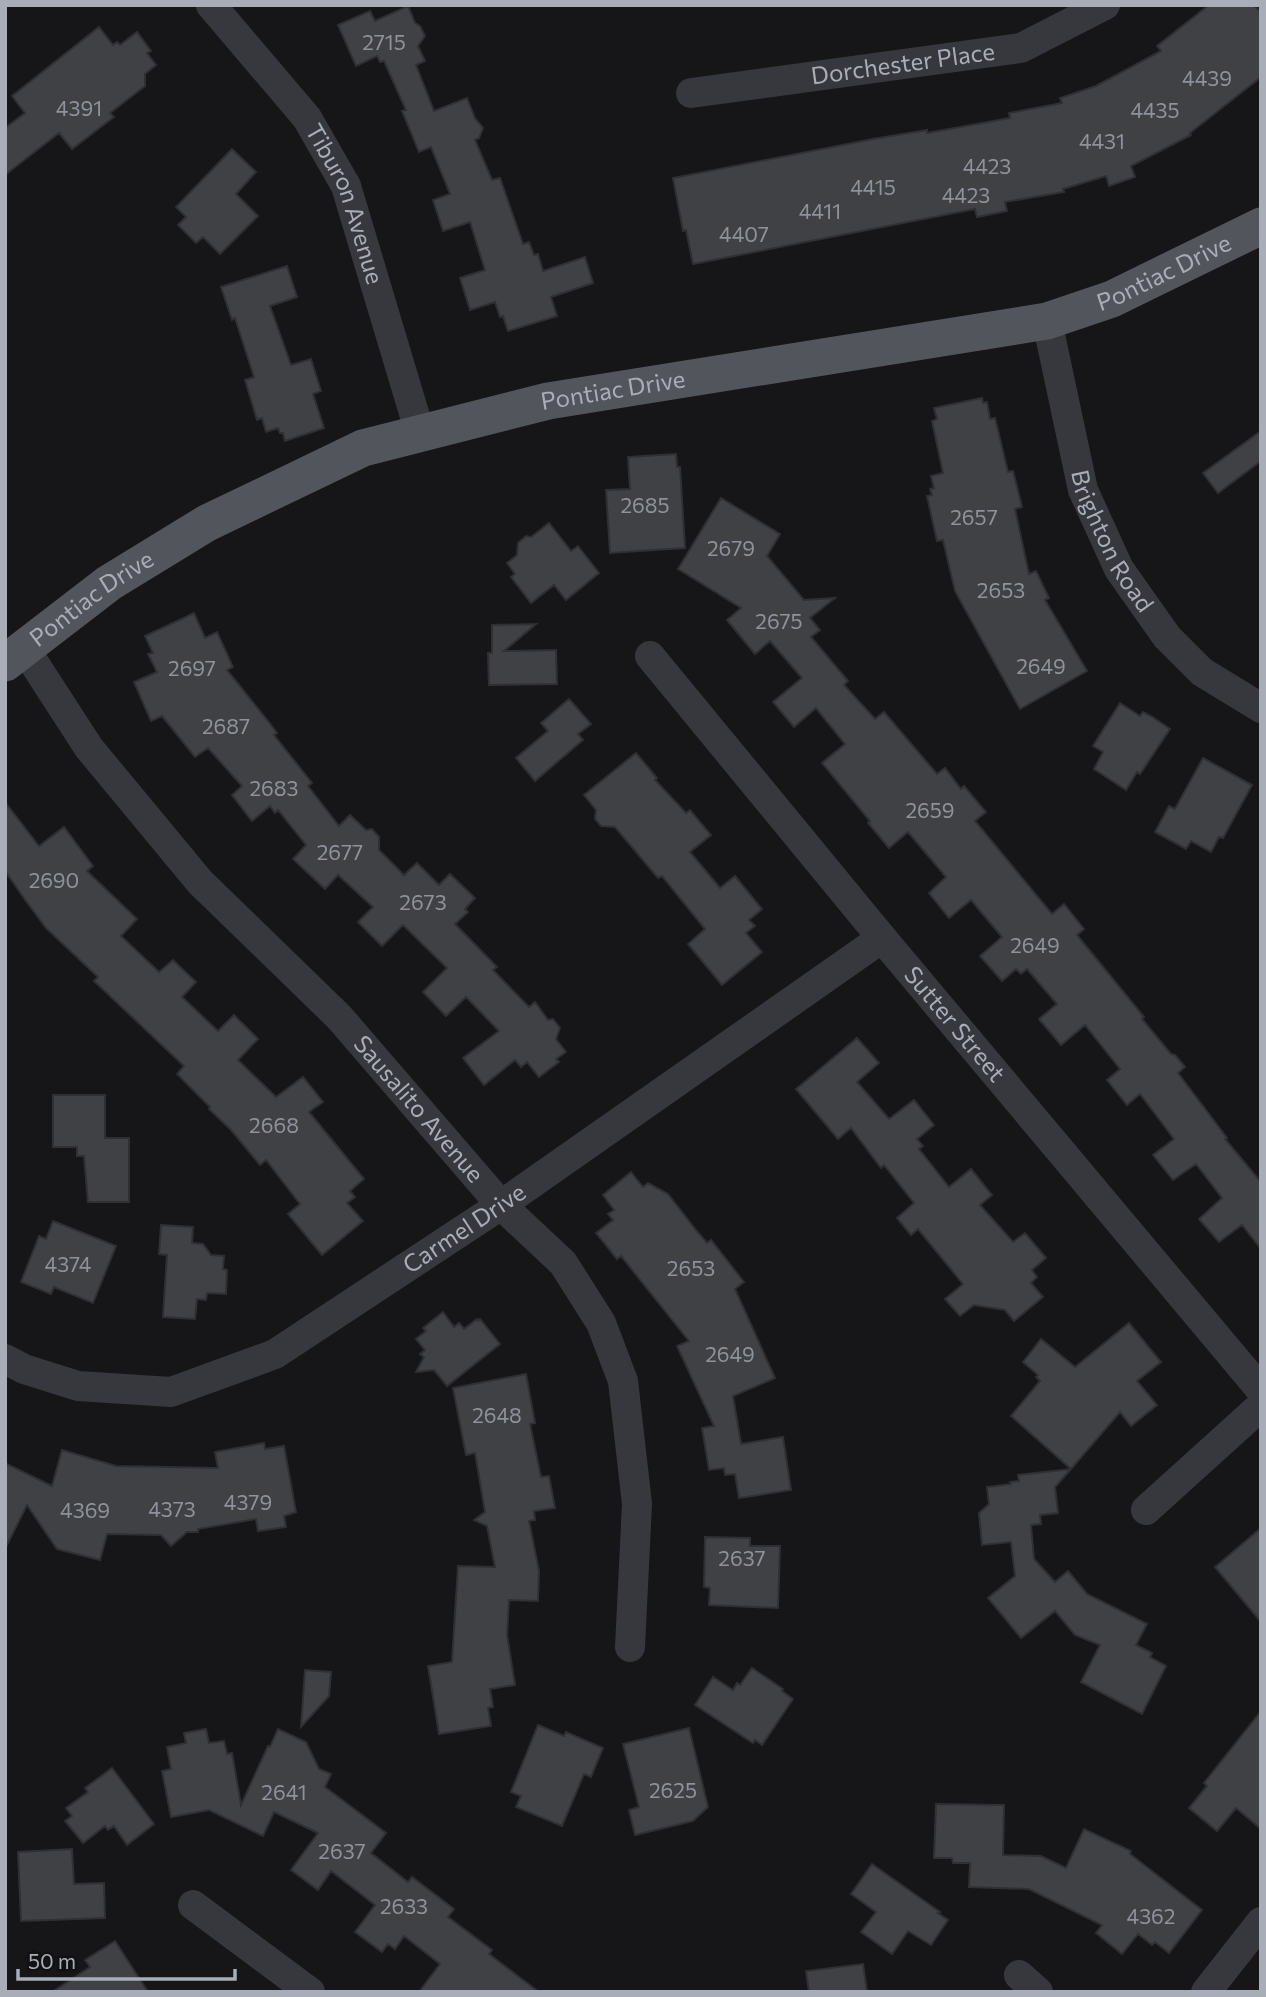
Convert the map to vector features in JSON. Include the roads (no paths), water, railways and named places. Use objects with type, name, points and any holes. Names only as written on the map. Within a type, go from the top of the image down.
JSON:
[{"type":"main road","name":"Pontiac Drive","points":[[14,654],[109,583],[207,523],[363,448],[561,399],[1047,321],[1112,299],[1261,226]]},
{"type":"street","name":"Tiburon Avenue","points":[[211,5],[307,118],[346,186],[420,433]]},
{"type":"street","name":"Dorchester Place","points":[[691,93],[1021,48],[1105,5]]},
{"type":"street","name":"Brighton Road","points":[[1047,321],[1083,490],[1119,569],[1167,637],[1202,672],[1261,708]]},
{"type":"street","name":"Sausalito Avenue","points":[[14,654],[200,882],[339,1017],[501,1205],[563,1262],[601,1323],[623,1381],[637,1504],[630,1647]]},
{"type":"street","name":"Sutter Street","points":[[650,656],[882,938],[1261,1390]]},
{"type":"street","name":"Carmel Drive","points":[[5,1359],[24,1369],[78,1386],[171,1392],[275,1354],[501,1205],[882,938]]},
{"type":"street","points":[[1146,1510],[1261,1406]]},
{"type":"street","points":[[193,1905],[310,1992]]},
{"type":"street","points":[[1206,1992],[1261,1922]]}]
